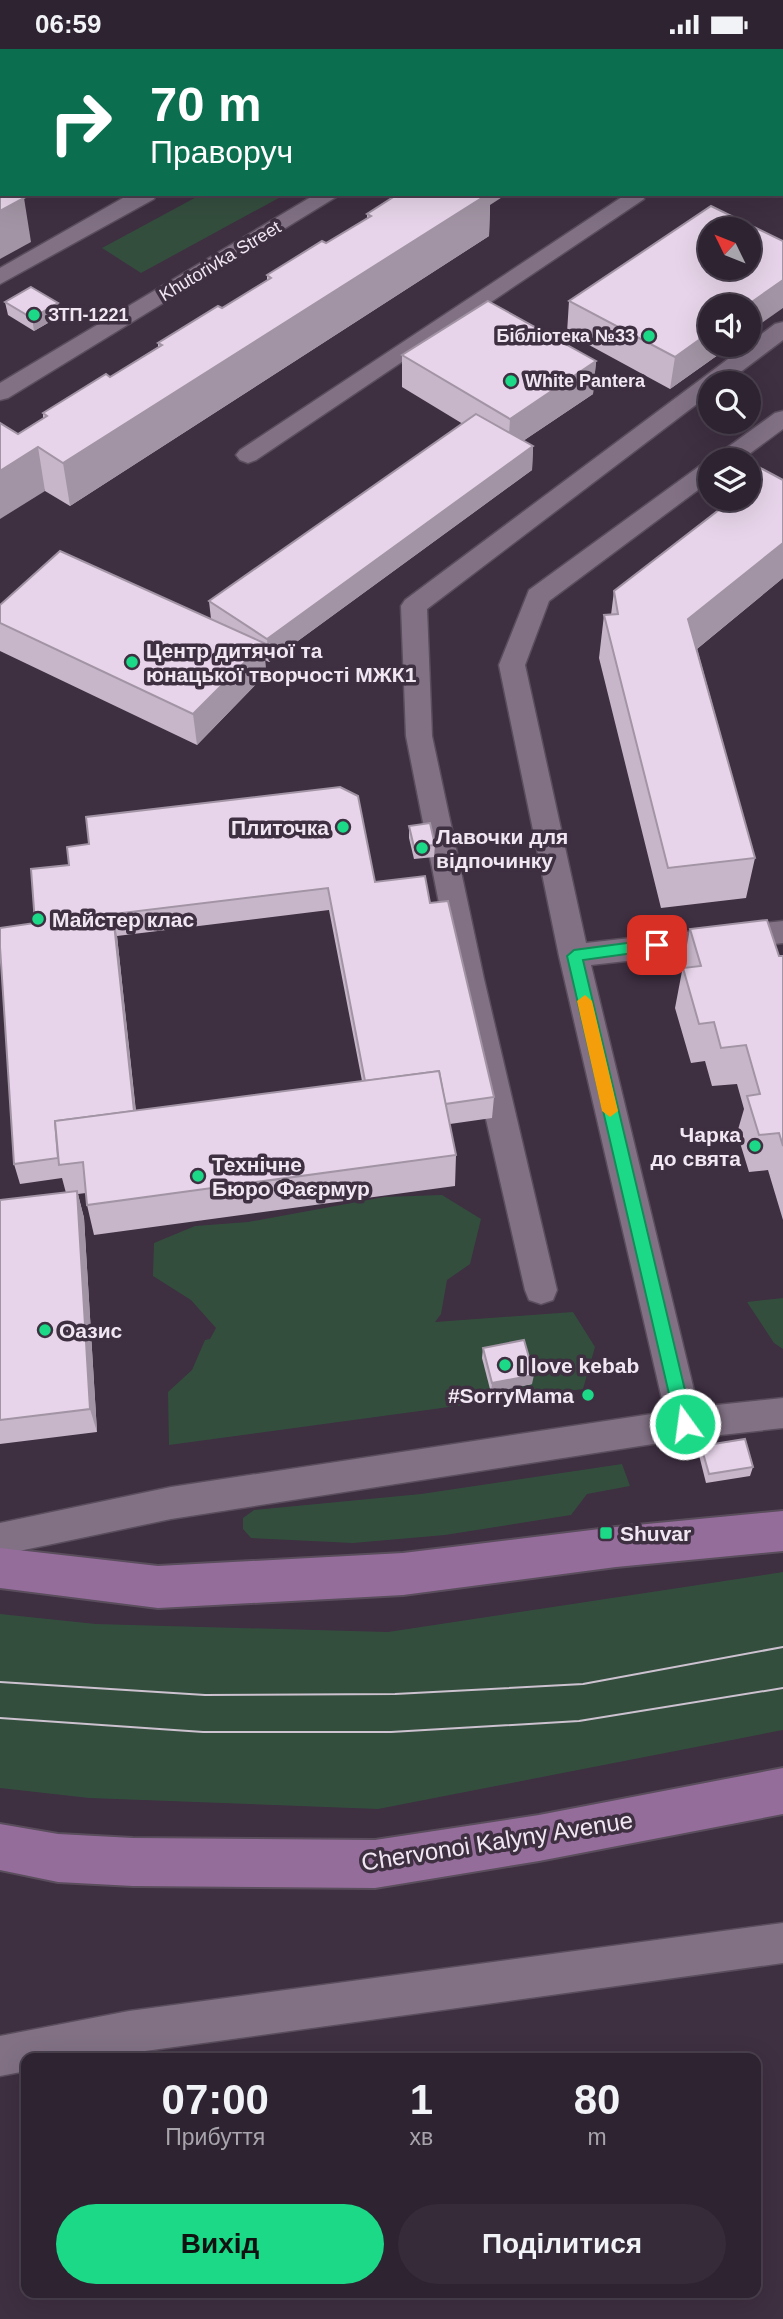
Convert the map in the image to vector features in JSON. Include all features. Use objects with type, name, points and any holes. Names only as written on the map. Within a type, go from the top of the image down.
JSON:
[{"type":"main road","points":[[0,1568],[172,1586],[404,1574],[783,1531]]},
{"type":"main road","name":"Chervonoi Kalyny Avenue","points":[[0,1847],[58,1858],[133,1862],[375,1864],[539,1838],[783,1791]]},
{"type":"main road","points":[[0,1874],[58,1858]]},
{"type":"lane","points":[[0,277],[142,196]]},
{"type":"lane","name":"Khutorivka Street","points":[[0,393],[328,196]]},
{"type":"lane","points":[[248,455],[633,199],[632,196]]},
{"type":"lane","points":[[727,371],[783,329]]},
{"type":"lane","points":[[541,1290],[469,979],[419,736],[414,606],[698,393]]},
{"type":"lane","points":[[741,448],[783,418]]},
{"type":"lane","points":[[685,1424],[574,956],[512,665],[538,596],[698,479]]},
{"type":"lane","points":[[574,956],[632,947],[783,932]]},
{"type":"lane","points":[[0,1539],[171,1503],[685,1424],[783,1413]]},
{"type":"lane","points":[[33,2053],[131,2044],[783,1943]]},
{"type":"lane","points":[[0,2056],[21,2054]]},
{"type":"green space","points":[[198,196],[282,196],[141,273],[102,248]]},
{"type":"green space","points":[[442,1195],[481,1219],[470,1264],[447,1280],[441,1314],[435,1322],[573,1312],[595,1347],[583,1389],[169,1445],[168,1392],[192,1370],[205,1340],[210,1339],[216,1328],[191,1300],[153,1276],[154,1243],[195,1226],[248,1222],[384,1197]]},
{"type":"green space","points":[[783,1298],[783,1349],[774,1343],[747,1302]]},
{"type":"green space","points":[[622,1464],[630,1486],[587,1494],[571,1515],[445,1535],[353,1543],[251,1538],[243,1529],[243,1518],[254,1510],[421,1494]]},
{"type":"green space","points":[[783,1572],[783,1730],[378,1809],[89,1798],[0,1788],[0,1614],[96,1624],[388,1632]]},
{"type":"building","points":[[0,196],[24,198],[0,211]]},
{"type":"building","points":[[395,196],[485,196],[63,463],[38,447],[0,471],[0,423],[18,434],[47,416],[43,413],[106,374],[110,377],[218,306],[222,308],[271,278],[267,275],[322,241],[326,243],[371,216],[367,214]]},
{"type":"building","points":[[711,206],[734,217],[698,217],[698,280],[761,280],[761,230],[783,241],[783,280],[761,295],[698,294],[698,341],[675,357],[569,301]]},
{"type":"building","points":[[31,287],[58,303],[32,318],[5,302]]},
{"type":"building","points":[[488,301],[596,361],[510,419],[402,355]]},
{"type":"building","points":[[476,414],[533,446],[267,639],[209,601]]},
{"type":"building","points":[[761,468],[783,480],[783,543],[688,619],[755,858],[668,868],[604,615],[618,614],[614,591],[717,511],[761,511]]},
{"type":"building","name":"Центр дитячої та юнацької творчості МЖК1","points":[[60,551],[264,643],[193,714],[0,623],[0,605]]},
{"type":"building","points":[[340,787],[358,796],[375,882],[425,876],[430,903],[448,901],[494,1097],[445,1104],[439,1071],[365,1081],[328,888],[113,914],[134,1111],[55,1121],[58,1158],[14,1164],[0,928],[35,923],[31,869],[69,865],[67,847],[89,844],[86,817]]},
{"type":"building","points":[[430,823],[435,845],[414,847],[409,826]]},
{"type":"building","points":[[767,920],[779,956],[783,956],[783,1146],[779,1133],[759,1135],[747,1096],[760,1094],[746,1045],[721,1048],[714,1022],[699,1024],[683,968],[701,966],[690,929]]},
{"type":"building","points":[[439,1071],[456,1155],[87,1205],[83,1162],[59,1165],[55,1121]]},
{"type":"building","name":"Оазис","points":[[77,1191],[90,1409],[0,1420],[0,1200]]},
{"type":"building","points":[[524,1340],[534,1375],[492,1383],[483,1348]]},
{"type":"building","points":[[745,1439],[753,1467],[709,1474],[701,1446]]},
{"type":"tram line","points":[[0,1682],[205,1695],[395,1694],[583,1684],[783,1647]]},
{"type":"tram line","points":[[0,1718],[203,1732],[391,1732],[579,1721],[783,1688]]},
{"type":"slow traffic","points":[[585,1001],[610,1111]]},
{"type":"place","name":"ЗТП-1221","points":[[34,315]]},
{"type":"place","name":"Бібліотека №33","points":[[649,336]]},
{"type":"place","name":"White Pantera","points":[[511,381]]},
{"type":"place","name":"Центр дитячої та юнацької творчості МЖК1","points":[[132,662]]},
{"type":"place","name":"Плиточка","points":[[343,827]]},
{"type":"place","name":"Лавочки для відпочинку","points":[[422,848]]},
{"type":"place","name":"Майстер клас","points":[[38,919]]},
{"type":"place","name":"Чарка до свята","points":[[755,1146]]},
{"type":"place","name":"Технічне Бюро Фаєрмур","points":[[198,1176]]},
{"type":"place","name":"Оазис","points":[[45,1330]]},
{"type":"place","name":"I love kebab","points":[[505,1365]]},
{"type":"place","name":"#SorryMama","points":[[588,1395]]},
{"type":"place","name":"Shuvar","points":[[606,1533]]},
{"type":"route","points":[[657,945],[574,956],[650,1286],[685,1424]]}]
